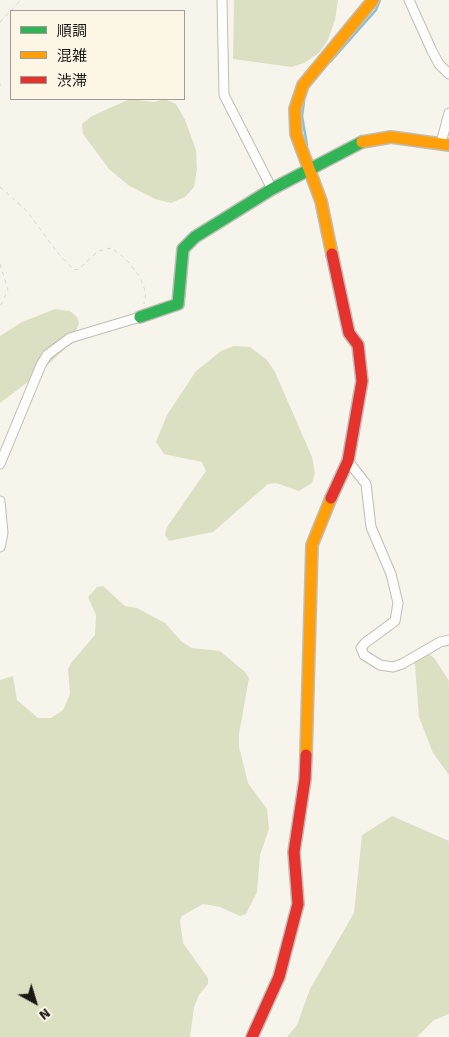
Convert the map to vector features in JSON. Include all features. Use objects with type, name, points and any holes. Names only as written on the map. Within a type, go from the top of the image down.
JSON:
[{"type":"street","points":[[222,0],[224,95],[272,189]]},
{"type":"street","points":[[252,1037],[279,976],[298,904],[294,852],[305,779],[308,740],[312,545],[318,526],[348,462],[361,394],[362,362],[358,345],[349,333],[330,236],[321,201],[296,134],[296,109],[303,85],[373,0]]},
{"type":"street","points":[[409,0],[439,64],[449,74]]},
{"type":"street","points":[[0,464],[41,365],[47,355],[70,338],[178,304],[183,249],[195,237],[272,189],[365,140],[378,137],[445,144],[449,113]]},
{"type":"street","points":[[348,462],[366,484],[370,527],[391,574],[398,604],[394,621],[361,648],[364,655],[380,664],[393,667],[402,664],[440,642],[449,640]]},
{"type":"street","points":[[0,501],[3,534],[0,547]]},
{"type":"path","points":[[11,10],[21,0]]},
{"type":"path","points":[[0,22],[10,12]]},
{"type":"path","points":[[0,187],[26,210],[57,252],[74,270],[79,269],[98,252],[111,248],[125,258],[140,277],[146,293],[140,317]]},
{"type":"path","points":[[0,264],[8,290],[0,306]]},
{"type":"green space","points":[[234,0],[338,0],[335,20],[328,40],[319,53],[304,63],[292,67],[233,59]]},
{"type":"green space","points":[[128,100],[154,102],[167,100],[176,104],[185,120],[196,150],[197,169],[194,187],[185,197],[171,203],[155,199],[128,185],[109,169],[83,134],[82,124],[92,116]]},
{"type":"green space","points":[[55,309],[70,311],[77,317],[79,323],[72,342],[37,375],[0,403],[0,336],[22,322]]},
{"type":"green space","points":[[234,346],[250,347],[267,360],[275,372],[312,457],[315,473],[312,483],[299,491],[276,483],[268,484],[213,532],[169,541],[165,535],[167,527],[206,471],[202,462],[164,454],[156,442],[167,415],[196,371],[221,351]]},
{"type":"green space","points":[[103,586],[125,606],[137,608],[165,623],[182,642],[192,648],[220,651],[245,672],[249,678],[239,734],[239,747],[248,783],[267,809],[269,829],[260,855],[257,892],[246,914],[240,916],[220,907],[203,904],[182,916],[180,921],[183,943],[208,978],[208,984],[199,995],[194,1007],[190,1037],[0,1037],[0,680],[13,676],[17,700],[38,718],[51,718],[63,710],[70,694],[68,669],[95,635],[96,615],[88,597],[97,587]]},
{"type":"green space","points":[[426,651],[435,659],[449,681],[449,775],[433,753],[419,717],[414,652]]},
{"type":"green space","points":[[392,816],[449,841],[449,1014],[434,1020],[417,1037],[287,1037],[297,1025],[310,989],[354,913],[362,835]]},
{"type":"waterway","points":[[330,62],[376,10],[380,0]]},
{"type":"waterway","points":[[304,101],[302,116],[307,145]]},
{"type":"traffic: fast","points":[[140,317],[178,304],[183,249],[195,237],[272,189],[362,142]]},
{"type":"traffic: slow","points":[[332,254],[321,201],[296,134],[295,109],[303,85],[373,0]]},
{"type":"traffic: slow","points":[[362,142],[391,137],[449,145]]},
{"type":"traffic: slow","points":[[306,755],[312,545],[331,498]]},
{"type":"traffic: jam","points":[[331,498],[348,461],[362,381],[358,345],[349,333],[332,254]]},
{"type":"traffic: jam","points":[[252,1037],[279,977],[298,904],[294,852],[305,779],[306,755]]}]
